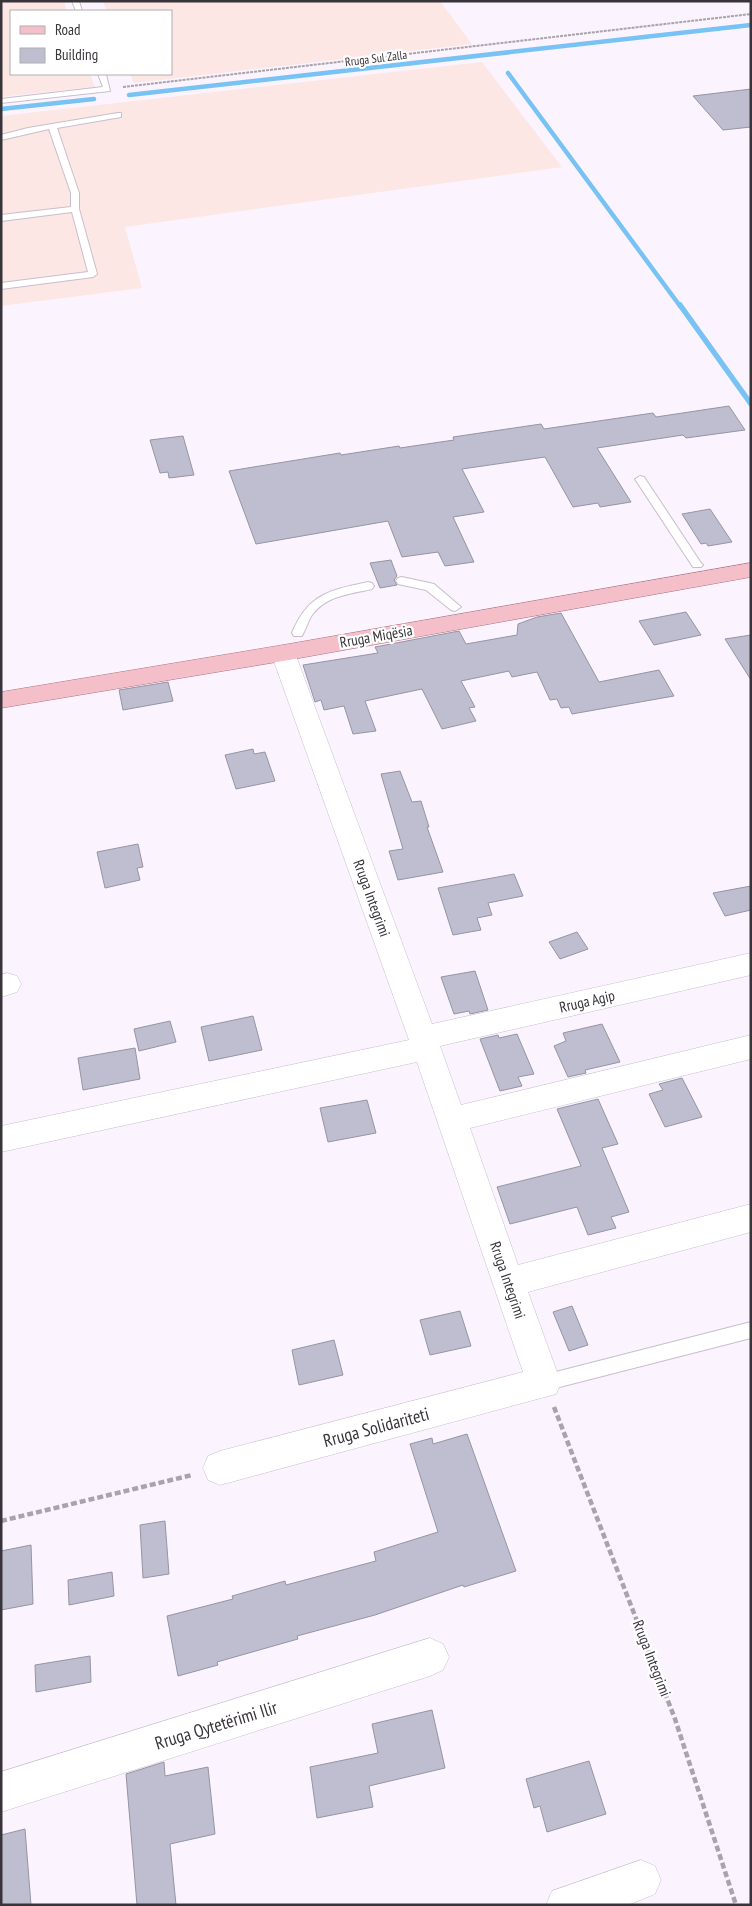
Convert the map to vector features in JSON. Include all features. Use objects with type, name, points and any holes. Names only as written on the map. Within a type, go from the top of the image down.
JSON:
[{"type":"main road","name":"Rruga Miqësia","points":[[1,700],[291,643],[455,608],[751,555]]},
{"type":"main road","name":"Rruga Miqësia","points":[[1,684],[291,643],[751,570]]},
{"type":"street","name":"Rruga Integrimi","points":[[291,643],[425,1043],[544,1383]]},
{"type":"street","name":"Rruga Agip","points":[[1,1138],[425,1043],[751,964]]},
{"type":"street","points":[[452,1120],[751,1047]]},
{"type":"street","points":[[509,1282],[751,1218]]},
{"type":"street","name":"Rruga Solidariteti","points":[[220,1468],[544,1383]]},
{"type":"street","name":"Rruga Qytetërimi Ilir","points":[[1,1792],[430,1657]]},
{"type":"street","points":[[566,1905],[641,1880]]},
{"type":"lane","points":[[1,101],[107,89],[102,75]]},
{"type":"lane","points":[[1,138],[28,130],[118,115]]},
{"type":"lane","points":[[1,286],[93,274],[74,209],[75,193],[52,126]]},
{"type":"lane","points":[[1,218],[74,209]]},
{"type":"lane","points":[[640,479],[697,565]]},
{"type":"lane","points":[[402,581],[430,587],[455,608]]},
{"type":"lane","points":[[291,643],[305,616],[315,604],[338,592],[368,586]]},
{"type":"lane","name":"Rruga Solidariteti","points":[[544,1383],[751,1330]]},
{"type":"path","name":"Rruga Sul Zalla","points":[[107,89],[751,14]]},
{"type":"path","name":"Rruga Integrimi","points":[[544,1383],[675,1718],[736,1905]]},
{"type":"path","points":[[1,1521],[220,1468]]},
{"type":"shaded area","points":[[1,1],[64,1],[67,10],[10,10],[10,75],[90,75],[95,87],[1,97]]},
{"type":"shaded area","points":[[440,1],[472,44],[134,83],[130,75],[172,75],[172,10],[107,10],[103,2]]},
{"type":"shaded area","points":[[482,62],[562,167],[125,227],[142,288],[1,306],[1,116]]},
{"type":"building","points":[[751,89],[751,127],[723,130],[693,96]]},
{"type":"building","points":[[729,406],[745,430],[686,438],[683,435],[597,448],[631,502],[600,507],[598,503],[573,507],[545,457],[462,469],[484,512],[453,517],[474,562],[445,566],[438,552],[402,557],[388,521],[256,544],[229,471],[340,453],[341,455],[454,440],[453,437],[541,424],[544,429],[653,413],[656,417]]},
{"type":"building","points":[[183,436],[194,475],[169,478],[168,472],[160,473],[150,440]]},
{"type":"building","points":[[710,509],[732,542],[708,546],[706,543],[701,544],[682,514]]},
{"type":"building","points":[[391,560],[397,576],[394,580],[397,585],[380,588],[370,563]]},
{"type":"building","points":[[686,612],[701,635],[654,645],[639,621]]},
{"type":"building","points":[[561,613],[599,682],[659,670],[674,696],[572,714],[569,707],[561,708],[557,699],[550,700],[537,672],[512,677],[509,671],[461,681],[475,707],[469,708],[476,721],[442,729],[422,689],[365,701],[376,731],[353,734],[344,706],[324,710],[321,700],[315,702],[303,665],[378,653],[375,647],[459,631],[466,644],[517,635],[518,624],[537,617]]},
{"type":"building","points":[[751,635],[751,680],[725,639]]},
{"type":"building","points":[[168,682],[173,701],[123,710],[119,690]]},
{"type":"building","points":[[253,749],[254,754],[265,752],[275,781],[236,789],[225,755]]},
{"type":"building","points":[[400,771],[412,802],[421,801],[429,827],[427,827],[443,872],[398,880],[389,851],[403,849],[381,774]]},
{"type":"building","points":[[138,844],[143,867],[137,868],[140,880],[105,888],[97,852]]},
{"type":"building","points":[[514,874],[523,896],[488,903],[492,915],[477,918],[481,930],[453,935],[438,888]]},
{"type":"building","points":[[751,886],[751,910],[725,916],[713,893]]},
{"type":"building","points":[[577,932],[588,949],[560,959],[549,942]]},
{"type":"building","points":[[475,971],[488,1010],[470,1014],[469,1011],[454,1014],[441,977]]},
{"type":"building","points":[[253,1016],[262,1050],[209,1061],[201,1027]]},
{"type":"building","points":[[170,1021],[176,1042],[139,1051],[134,1029]]},
{"type":"building","points":[[602,1024],[620,1062],[585,1070],[586,1073],[568,1077],[554,1046],[566,1041],[563,1033]]},
{"type":"building","points":[[517,1034],[534,1074],[518,1077],[522,1086],[500,1091],[480,1039],[498,1035],[499,1038]]},
{"type":"building","points":[[135,1048],[140,1079],[83,1090],[78,1058]]},
{"type":"building","points":[[682,1078],[702,1117],[665,1127],[649,1094],[663,1090],[659,1084]]},
{"type":"building","points":[[598,1099],[618,1144],[602,1148],[629,1212],[611,1217],[616,1228],[588,1235],[577,1207],[510,1224],[497,1187],[581,1166],[557,1109]]},
{"type":"building","points":[[367,1100],[376,1133],[328,1142],[320,1108]]},
{"type":"building","points":[[572,1306],[588,1345],[569,1351],[553,1312]]},
{"type":"building","points":[[460,1311],[471,1346],[430,1355],[420,1320]]},
{"type":"building","points":[[334,1340],[343,1375],[299,1385],[292,1350]]},
{"type":"building","points":[[467,1434],[516,1571],[464,1587],[463,1585],[375,1615],[297,1636],[298,1639],[217,1662],[218,1665],[178,1676],[167,1616],[233,1599],[232,1596],[285,1581],[286,1585],[376,1561],[374,1552],[438,1532],[410,1444],[432,1438],[433,1444]]},
{"type":"building","points":[[165,1521],[169,1574],[143,1578],[140,1525]]},
{"type":"building","points":[[31,1545],[33,1604],[1,1610],[1,1551]]},
{"type":"building","points":[[112,1572],[114,1596],[69,1605],[68,1580]]},
{"type":"building","points":[[90,1656],[91,1682],[36,1692],[35,1665]]},
{"type":"building","points":[[432,1710],[445,1768],[369,1786],[373,1807],[317,1818],[310,1767],[378,1753],[372,1724]]},
{"type":"building","points":[[589,1761],[606,1814],[547,1832],[540,1806],[534,1808],[526,1779]]},
{"type":"building","points":[[164,1762],[165,1776],[208,1767],[215,1834],[170,1844],[176,1905],[137,1905],[126,1774]]},
{"type":"building","points":[[25,1829],[31,1905],[1,1905],[1,1835]]},
{"type":"waterway","points":[[129,95],[751,25]]},
{"type":"waterway","points":[[508,73],[680,306]]},
{"type":"waterway","points":[[1,109],[94,99]]},
{"type":"waterway","points":[[680,305],[751,404]]}]
